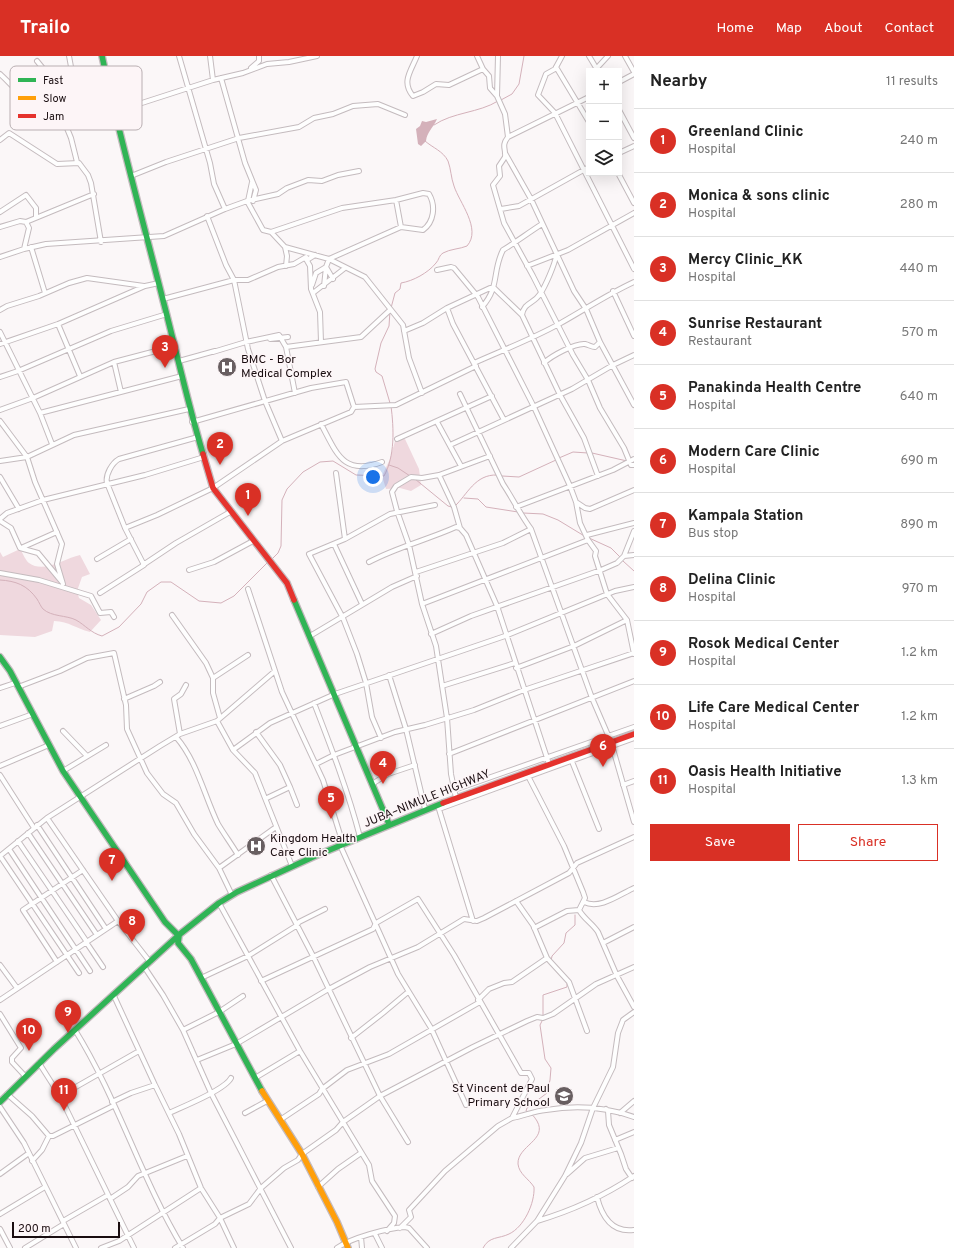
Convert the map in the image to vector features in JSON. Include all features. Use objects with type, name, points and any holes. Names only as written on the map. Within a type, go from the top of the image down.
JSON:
[{"type":"street","points":[[69,56],[71,66]]},
{"type":"street","points":[[102,56],[104,66]]},
{"type":"street","points":[[179,56],[210,163],[214,184],[225,209]]},
{"type":"street","points":[[210,56],[214,80]]},
{"type":"street","points":[[248,70],[259,61],[259,56]]},
{"type":"street","points":[[142,103],[267,64],[289,62],[317,56]]},
{"type":"street","points":[[417,56],[406,82],[407,89],[413,96],[436,84],[449,85],[483,69]]},
{"type":"street","points":[[478,56],[483,69],[489,76],[490,88],[497,96],[505,114],[508,137]]},
{"type":"street","points":[[497,96],[498,56]]},
{"type":"street","points":[[562,56],[556,67],[546,74],[538,95],[555,113],[634,269]]},
{"type":"street","points":[[590,56],[596,68]]},
{"type":"street","points":[[599,68],[608,56]]},
{"type":"street","points":[[622,80],[634,73],[624,56]]},
{"type":"street","points":[[37,61],[41,66]]},
{"type":"street","points":[[556,67],[579,102],[586,116]]},
{"type":"street","points":[[0,74],[10,83]]},
{"type":"street","points":[[221,78],[245,163],[256,190],[253,201]]},
{"type":"street","points":[[586,98],[508,137],[504,142],[503,148],[505,157],[499,166],[500,176],[493,185],[504,223],[514,244],[588,380],[604,415],[624,448],[631,465],[634,465]]},
{"type":"street","points":[[131,176],[166,162],[239,138],[299,127],[314,118],[333,114],[354,106],[378,104],[404,115]]},
{"type":"street","points":[[622,116],[634,138]]},
{"type":"street","points":[[68,130],[77,162],[88,174],[94,194],[101,242]]},
{"type":"street","points":[[119,130],[167,314],[192,422],[213,488],[287,584],[335,694],[388,824]]},
{"type":"street","points":[[0,140],[9,133],[57,164],[77,162]]},
{"type":"street","points":[[622,152],[634,146]]},
{"type":"street","points":[[503,148],[531,200],[556,255],[577,296],[586,309],[600,342],[634,405]]},
{"type":"street","points":[[501,209],[512,208],[531,200],[584,170]]},
{"type":"street","points":[[0,257],[46,244],[101,242],[164,236],[225,209],[247,201],[253,201],[278,194],[308,180],[315,179],[322,181],[334,176],[359,171]]},
{"type":"street","points":[[620,176],[634,203]]},
{"type":"street","points":[[252,182],[247,201],[263,230],[271,232],[342,208],[396,200],[423,193],[429,194],[432,199],[433,212],[428,226],[423,230],[409,230],[401,227],[329,259],[326,267],[324,286]]},
{"type":"street","points":[[0,227],[20,220],[26,222],[94,194]]},
{"type":"street","points":[[0,212],[26,195],[36,208],[36,217]]},
{"type":"street","points":[[396,200],[401,227]]},
{"type":"street","points":[[527,266],[568,250],[591,236],[613,227],[634,213]]},
{"type":"street","points":[[208,216],[226,265],[234,280],[246,342],[265,401],[282,441]]},
{"type":"street","points":[[24,249],[29,228],[26,222]]},
{"type":"street","points":[[482,307],[490,297],[494,288],[501,252],[523,239],[528,233],[542,224]]},
{"type":"street","points":[[271,232],[285,247],[288,256],[286,266]]},
{"type":"street","points":[[31,247],[45,293]]},
{"type":"street","points":[[285,247],[329,259],[345,268],[360,273],[365,277],[382,296],[390,310],[403,325],[409,358],[422,393]]},
{"type":"street","points":[[301,252],[306,258],[310,268],[312,291],[320,312],[321,342]]},
{"type":"street","points":[[163,299],[198,291],[234,280],[248,280],[294,264],[306,258],[307,260],[314,255]]},
{"type":"street","points":[[522,315],[526,304],[536,299],[540,293],[554,264],[556,255]]},
{"type":"street","points":[[312,291],[316,273],[326,267]]},
{"type":"street","points":[[326,267],[333,279]]},
{"type":"street","points":[[316,764],[334,755],[406,729],[447,718],[634,653],[627,620],[607,594],[595,556],[596,551],[588,540],[587,535],[580,523],[576,502],[570,486],[534,407],[476,293],[454,268],[451,267],[436,270]]},
{"type":"street","points":[[312,291],[324,286],[345,268]]},
{"type":"street","points":[[0,310],[69,283],[87,278],[145,286]]},
{"type":"street","points":[[354,407],[396,405],[558,324],[601,301],[613,291],[634,282]]},
{"type":"street","points":[[0,344],[58,324],[145,286],[159,283]]},
{"type":"street","points":[[404,331],[423,323],[447,308],[476,293],[494,288]]},
{"type":"street","points":[[494,288],[522,315],[560,395],[584,438],[598,476]]},
{"type":"street","points":[[613,291],[634,336]]},
{"type":"street","points":[[447,308],[453,324],[482,378]]},
{"type":"street","points":[[286,347],[361,337],[390,310]]},
{"type":"street","points":[[0,377],[18,371],[68,348],[111,331],[167,314]]},
{"type":"street","points":[[58,324],[80,376]]},
{"type":"street","points":[[0,332],[40,413],[52,444]]},
{"type":"street","points":[[179,362],[246,342],[279,335],[286,347],[295,393]]},
{"type":"street","points":[[246,342],[288,337]]},
{"type":"street","points":[[544,363],[570,348],[585,344],[595,347],[600,342]]},
{"type":"street","points":[[0,410],[33,398],[114,362],[175,346]]},
{"type":"street","points":[[450,445],[560,395],[634,355]]},
{"type":"street","points":[[114,362],[121,392]]},
{"type":"street","points":[[475,365],[504,420]]},
{"type":"street","points":[[40,413],[182,376]]},
{"type":"street","points":[[126,528],[213,488],[282,441],[351,412],[354,407],[346,382],[295,393],[192,422]]},
{"type":"street","points":[[460,394],[516,507],[531,529],[592,698],[611,741],[634,822]]},
{"type":"street","points":[[397,439],[492,396]]},
{"type":"street","points":[[0,461],[27,457],[74,435],[189,409]]},
{"type":"street","points":[[0,421],[27,457],[43,500],[62,544],[57,564],[63,584]]},
{"type":"street","points":[[437,422],[462,466]]},
{"type":"street","points":[[320,424],[337,455],[346,464],[358,467],[369,467],[382,462]]},
{"type":"street","points":[[144,565],[126,528],[106,479],[111,468],[119,459],[198,437]]},
{"type":"street","points":[[456,798],[449,754],[447,718],[436,646],[422,604],[409,545],[397,512],[392,492],[396,486],[411,477],[422,478],[439,475],[490,456]]},
{"type":"street","points":[[20,548],[11,528],[0,520],[7,513],[43,500],[107,483],[145,475],[204,457]]},
{"type":"street","points":[[516,507],[598,476],[634,459]]},
{"type":"street","points":[[336,474],[345,539]]},
{"type":"street","points":[[439,475],[454,507],[460,528],[466,535],[484,580],[497,606],[505,636],[549,764]]},
{"type":"street","points":[[0,477],[19,509]]},
{"type":"street","points":[[576,502],[584,508],[590,509],[634,490]]},
{"type":"street","points":[[381,738],[372,717],[366,682],[343,618],[309,554],[345,539],[397,512],[435,505]]},
{"type":"street","points":[[100,593],[176,543],[230,512]]},
{"type":"street","points":[[587,535],[634,522]]},
{"type":"street","points":[[369,562],[391,551],[456,527],[460,528]]},
{"type":"street","points":[[310,636],[343,618],[362,604],[416,574],[473,552],[503,543],[531,529]]},
{"type":"street","points":[[431,634],[497,606],[617,563],[624,556],[634,531]]},
{"type":"street","points":[[20,548],[57,532]]},
{"type":"street","points":[[97,559],[131,539]]},
{"type":"street","points":[[189,570],[214,562],[253,540]]},
{"type":"street","points":[[422,604],[588,540]]},
{"type":"street","points":[[334,544],[362,604]]},
{"type":"street","points":[[20,548],[38,553],[68,588]]},
{"type":"street","points":[[624,556],[634,555]]},
{"type":"street","points":[[127,573],[144,565]]},
{"type":"street","points":[[0,573],[39,580],[91,596],[100,613],[107,611],[111,612],[114,617]]},
{"type":"street","points":[[234,750],[256,732],[270,723],[335,694],[366,682],[505,636],[562,614],[607,594],[634,587]]},
{"type":"street","points":[[248,589],[291,714],[316,764],[341,845],[391,959],[408,992],[431,1028],[445,1063],[466,1105]]},
{"type":"street","points":[[172,615],[206,663],[213,678],[213,693],[219,720],[234,750],[255,773],[267,798],[276,827],[292,866]]},
{"type":"street","points":[[516,668],[574,646],[627,620]]},
{"type":"street","points":[[0,688],[17,685],[87,658],[114,653],[128,717],[127,729],[140,759],[147,773],[163,794],[176,803],[194,834],[219,868],[232,895]]},
{"type":"street","points":[[213,678],[248,655]]},
{"type":"street","points":[[0,657],[17,685],[63,771],[165,922],[179,936],[178,943],[191,959],[267,1101],[302,1154],[337,1222],[348,1248]]},
{"type":"street","points":[[442,686],[515,662]]},
{"type":"street","points":[[79,973],[0,856],[47,818],[160,746],[178,735],[219,720],[275,671]]},
{"type":"street","points":[[389,675],[406,729],[425,809]]},
{"type":"street","points":[[449,754],[634,681]]},
{"type":"street","points":[[124,699],[160,682]]},
{"type":"street","points":[[186,686],[181,694],[174,699],[178,735],[198,775],[218,825],[238,855]]},
{"type":"street","points":[[314,703],[325,735],[334,755],[360,837]]},
{"type":"street","points":[[0,726],[33,714]]},
{"type":"street","points":[[611,741],[634,727]]},
{"type":"street","points":[[63,731],[87,756]]},
{"type":"street","points":[[256,732],[280,765],[297,805]]},
{"type":"street","name":"JUBA–NIMULE HIGHWAY","points":[[0,1102],[39,1064],[179,936],[219,903],[232,895],[271,875],[425,809],[438,806],[456,798],[527,774],[549,764],[571,758],[611,741],[634,734]]},
{"type":"street","points":[[454,790],[547,758],[611,741],[634,738]]},
{"type":"street","points":[[0,766],[49,745]]},
{"type":"street","points":[[63,771],[106,745]]},
{"type":"street","points":[[473,921],[438,806],[571,758],[599,829]]},
{"type":"street","points":[[372,784],[388,774],[415,765]]},
{"type":"street","points":[[0,774],[72,877],[106,929]]},
{"type":"street","points":[[527,774],[561,839],[585,898],[579,910]]},
{"type":"street","points":[[623,785],[634,781]]},
{"type":"street","points":[[267,798],[290,787]]},
{"type":"street","points":[[47,818],[118,921],[150,962]]},
{"type":"street","points":[[219,868],[276,827]]},
{"type":"street","points":[[28,832],[97,935]]},
{"type":"street","points":[[197,1060],[236,1044],[281,1016],[328,990],[370,967],[418,947],[464,919],[473,921],[484,918],[569,873],[577,863],[634,837]]},
{"type":"street","points":[[18,841],[103,967]]},
{"type":"street","points":[[9,850],[90,971]]},
{"type":"street","points":[[57,962],[23,910],[83,870]]},
{"type":"street","points":[[271,875],[296,926],[313,956],[380,1096],[408,1142]]},
{"type":"street","points":[[584,902],[592,905],[602,903],[634,888]]},
{"type":"street","points":[[261,981],[373,929],[376,924],[418,899],[454,955],[521,1073],[529,1073],[532,1078],[512,1118]]},
{"type":"street","points":[[516,901],[534,928],[547,958],[568,982],[587,1031]]},
{"type":"street","points":[[219,903],[300,1051],[369,1165],[372,1181],[395,1216],[394,1223],[386,1231]]},
{"type":"street","points":[[201,978],[248,956],[300,922],[325,909]]},
{"type":"street","points":[[534,928],[567,911],[579,910]]},
{"type":"street","points":[[579,910],[582,917],[594,926],[603,943],[616,976],[634,1007]]},
{"type":"street","points":[[0,1000],[118,921]]},
{"type":"street","points":[[603,943],[634,927]]},
{"type":"street","points":[[280,1120],[319,1094],[322,1089],[347,1070],[389,1054],[479,1001],[489,989],[517,979],[547,958]]},
{"type":"street","points":[[0,965],[17,988]]},
{"type":"street","points":[[174,1248],[182,1246],[215,1224],[220,1218],[249,1204],[261,1188],[284,1168],[298,1160],[302,1154],[336,1130],[343,1122],[380,1096],[473,1047],[537,1017],[543,1018],[553,1014],[596,984],[634,967]]},
{"type":"street","points":[[145,968],[163,995],[183,1030],[211,1093],[291,1248]]},
{"type":"street","points":[[351,1038],[408,992]]},
{"type":"street","points":[[114,996],[154,1085],[169,1113],[201,1188],[220,1218],[234,1248]]},
{"type":"street","points":[[183,1030],[219,1012],[243,996]]},
{"type":"street","points":[[511,1248],[537,1221],[565,1176],[581,1143],[593,1108],[613,1067],[618,1033],[623,1020],[634,1012]]},
{"type":"street","points":[[0,1014],[21,1048],[12,1058],[12,1062],[25,1076]]},
{"type":"street","points":[[76,1030],[100,1073],[163,1214],[182,1246]]},
{"type":"street","points":[[60,1096],[139,1051]]},
{"type":"street","points":[[255,1078],[300,1051]]},
{"type":"street","points":[[39,1064],[60,1096],[134,1248]]},
{"type":"street","points":[[169,1113],[211,1093],[226,1084],[231,1078]]},
{"type":"street","points":[[49,1136],[53,1136],[74,1125],[130,1093],[154,1085]]},
{"type":"street","points":[[7,1094],[32,1116],[49,1136]]},
{"type":"street","points":[[246,1113],[267,1101]]},
{"type":"street","points":[[620,1113],[634,1102]]},
{"type":"street","points":[[0,1107],[18,1133],[76,1248]]},
{"type":"street","points":[[400,1228],[411,1217],[409,1210],[446,1171],[498,1126],[512,1118],[546,1110],[593,1108],[606,1109],[634,1118]]},
{"type":"street","points":[[537,1221],[567,1212],[598,1197],[633,1177],[626,1169],[609,1125],[608,1111],[606,1109]]},
{"type":"street","points":[[615,1140],[634,1132]]},
{"type":"street","points":[[32,1161],[42,1150],[49,1136]]},
{"type":"street","points":[[565,1176],[585,1158],[618,1148]]},
{"type":"street","points":[[0,1174],[28,1153]]},
{"type":"street","points":[[318,1187],[338,1169],[361,1153]]},
{"type":"street","points":[[24,1248],[64,1222],[128,1187],[138,1176],[187,1156]]},
{"type":"street","points":[[0,1214],[45,1187]]},
{"type":"street","points":[[101,1248],[119,1241],[163,1214],[201,1188]]},
{"type":"street","points":[[598,1197],[601,1212],[612,1226],[624,1230],[634,1230]]},
{"type":"street","points":[[337,1248],[345,1242],[361,1237],[400,1228],[409,1228],[427,1248]]},
{"type":"street","points":[[0,1229],[10,1248]]},
{"type":"street","points":[[375,1234],[382,1248]]},
{"type":"street","points":[[361,1237],[362,1248]]},
{"type":"shaded area","points":[[437,119],[426,141],[421,146],[418,144],[416,129],[420,126],[422,121],[426,122]]},
{"type":"shaded area","points":[[405,439],[419,469],[421,485],[411,491],[400,488],[386,489],[382,476],[390,459],[395,441]]},
{"type":"shaded area","points":[[20,549],[29,563],[41,567],[80,555],[90,574],[82,577],[77,591],[79,598],[91,605],[101,620],[90,632],[54,621],[52,631],[35,637],[0,635],[0,552],[3,557]]},
{"type":"waterway","points":[[501,100],[512,94],[519,84],[524,56]]},
{"type":"waterway","points":[[434,125],[449,117],[483,108],[498,101]]},
{"type":"waterway","points":[[391,308],[395,293],[400,289],[401,283],[425,273],[433,267],[442,254],[467,246],[471,239],[471,224],[454,186],[448,161],[441,152],[425,141]]},
{"type":"waterway","points":[[390,311],[389,326],[381,343],[375,369],[376,372],[382,376],[390,403]]},
{"type":"waterway","points":[[271,560],[278,553],[281,546],[282,500],[287,489],[303,472],[320,462],[333,461],[356,475],[384,476],[388,468],[393,442],[391,406]]},
{"type":"waterway","points":[[559,458],[573,452],[588,453]]},
{"type":"waterway","points":[[592,453],[627,461]]},
{"type":"waterway","points":[[502,476],[519,477],[556,460]]},
{"type":"waterway","points":[[389,465],[398,468],[410,476]]},
{"type":"waterway","points":[[455,506],[477,481],[489,476],[497,475]]},
{"type":"waterway","points":[[415,479],[448,506],[452,507]]},
{"type":"waterway","points":[[464,498],[478,499],[486,507],[518,512]]},
{"type":"waterway","points":[[523,513],[543,514],[558,520],[586,537]]},
{"type":"waterway","points":[[589,538],[611,548],[621,558]]},
{"type":"waterway","points":[[623,561],[634,571]]},
{"type":"waterway","points":[[0,580],[11,581],[25,587],[33,594],[42,608],[47,612],[76,620],[91,631],[102,636],[119,627],[141,604],[147,592],[161,582],[171,582],[199,601],[221,603],[234,596],[268,562]]},
{"type":"waterway","points":[[551,961],[552,956],[564,943],[566,933],[575,925],[575,915]]},
{"type":"waterway","points":[[543,1016],[543,995],[567,987],[567,982]]},
{"type":"waterway","points":[[528,1112],[526,1111],[527,1108],[547,1093],[550,1080],[551,1068],[545,1059],[540,1025],[543,1019]]},
{"type":"waterway","points":[[483,1248],[488,1241],[505,1236],[514,1231],[528,1214],[533,1200],[534,1187],[522,1174],[518,1164],[522,1152],[539,1133],[537,1121],[531,1114]]},
{"type":"traffic: fast","points":[[102,56],[104,66]]},
{"type":"traffic: fast","points":[[119,130],[187,398],[203,454]]},
{"type":"traffic: fast","points":[[294,600],[389,824]]},
{"type":"traffic: fast","points":[[0,657],[10,671],[63,771],[165,922],[179,936],[178,943],[191,959],[262,1091]]},
{"type":"traffic: fast","points":[[0,1102],[54,1049],[180,934],[219,903],[237,892],[315,856],[443,803]]},
{"type":"traffic: slow","points":[[262,1091],[302,1154],[337,1222],[348,1248]]},
{"type":"traffic: jam","points":[[203,454],[213,488],[287,583],[294,600]]},
{"type":"traffic: jam","points":[[443,803],[634,734]]},
{"type":"place","name":"BMC - Bor Medical Complex","points":[[227,367]]},
{"type":"place","name":"Mercy Clinic_KK","points":[[165,368]]},
{"type":"place","name":"Monica & sons clinic","points":[[220,465]]},
{"type":"place","name":"Greenland Clinic","points":[[248,516]]},
{"type":"place","name":"Modern Care Clinic","points":[[603,767]]},
{"type":"place","name":"Sunrise Restaurant","points":[[383,784]]},
{"type":"place","name":"Panakinda Health Centre","points":[[331,819]]},
{"type":"place","name":"Kingdom Health Care Clinic","points":[[256,846]]},
{"type":"place","name":"Kampala Station","points":[[112,881]]},
{"type":"place","name":"Delina Clinic","points":[[132,942]]},
{"type":"place","name":"Rosok Medical Center","points":[[68,1033]]},
{"type":"place","name":"Life Care Medical Center","points":[[29,1051]]},
{"type":"place","name":"St Vincent de Paul Primary School","points":[[564,1096]]},
{"type":"place","name":"Oasis Health Initiative","points":[[64,1111]]}]
